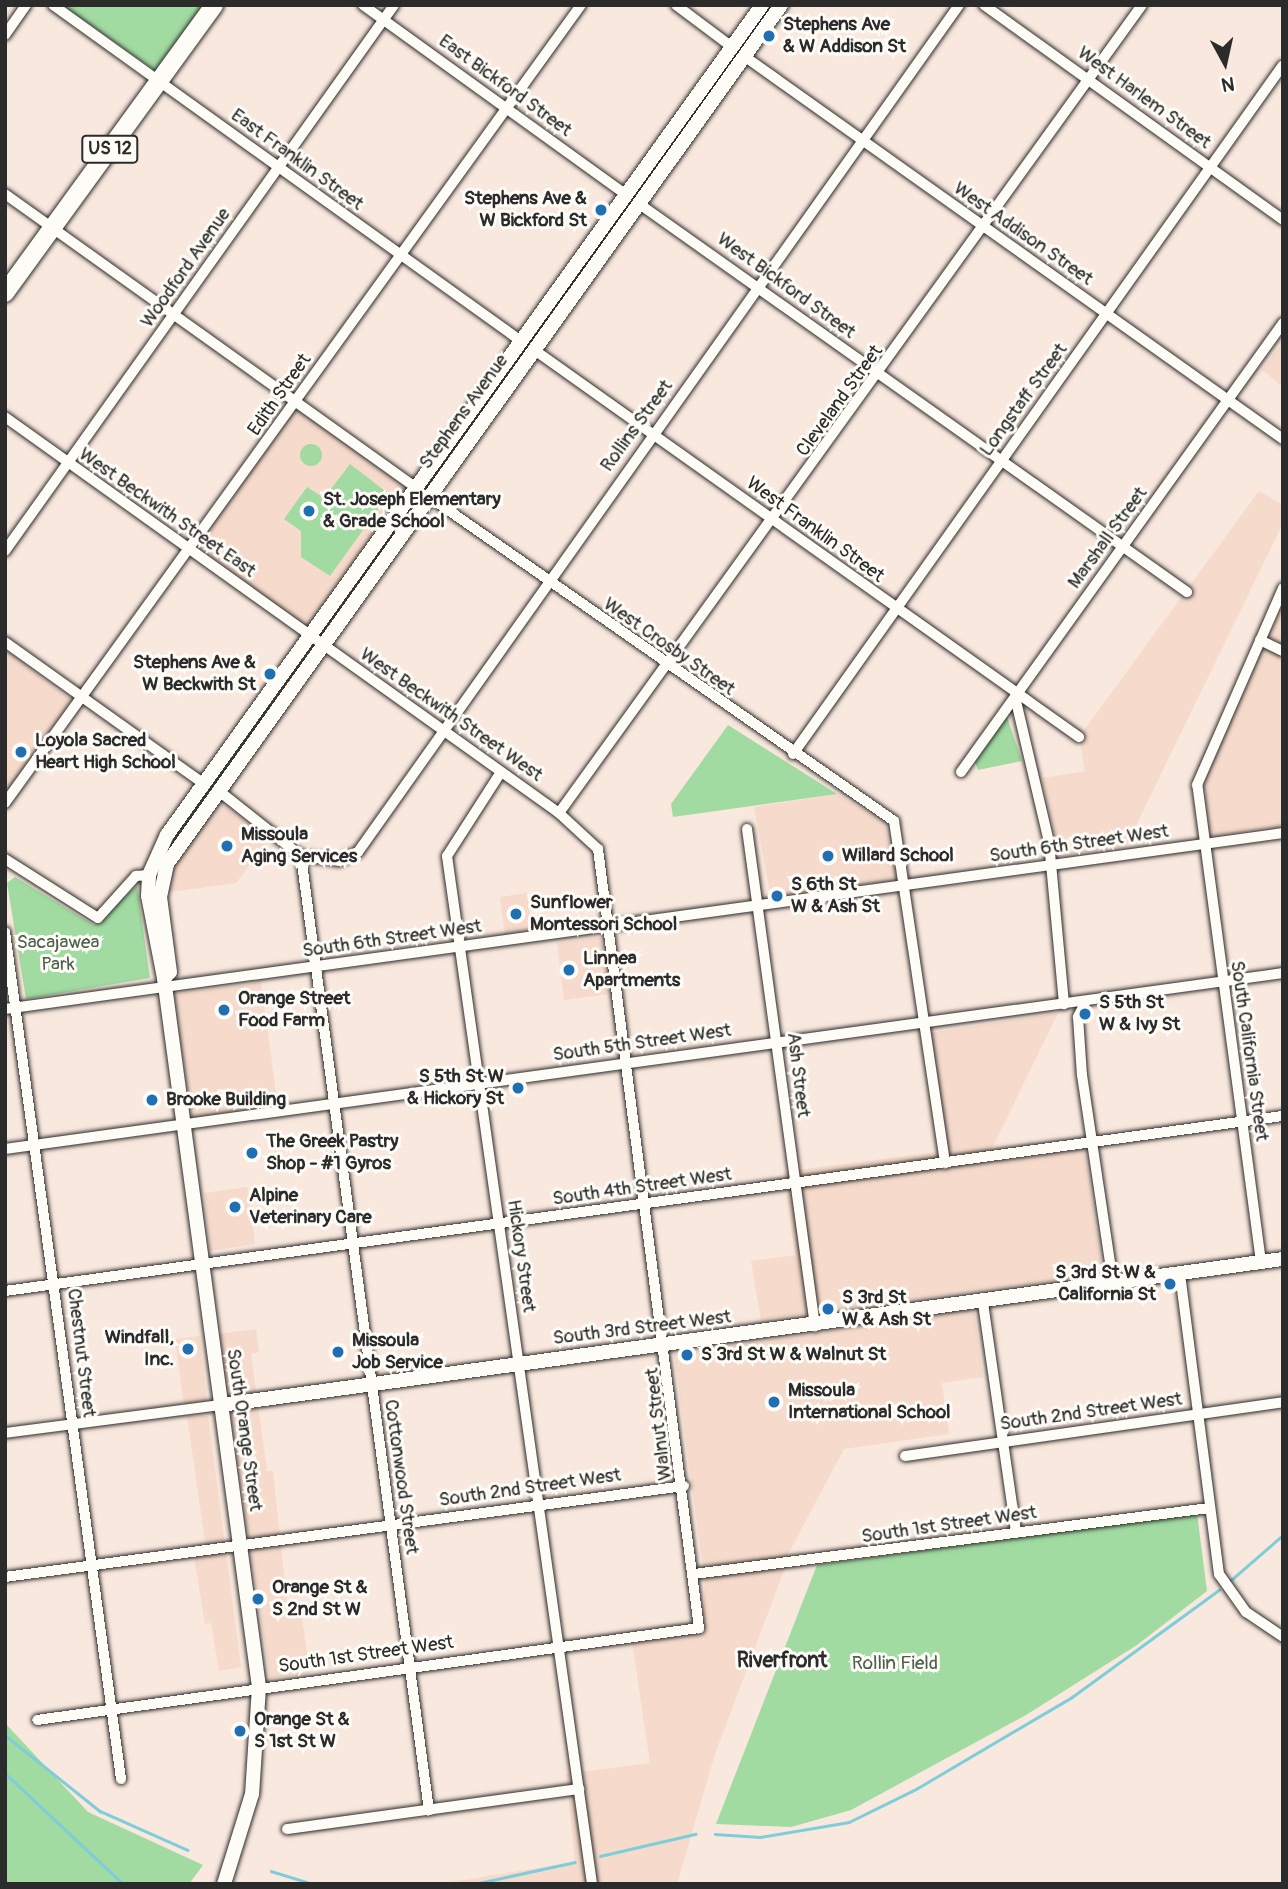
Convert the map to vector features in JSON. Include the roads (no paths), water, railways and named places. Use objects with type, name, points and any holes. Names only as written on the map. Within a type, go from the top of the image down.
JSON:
[{"type":"highway","name":"US 12","points":[[5,293],[214,5]]},
{"type":"main road","name":"Stephens Avenue","points":[[738,52],[762,5]]},
{"type":"main road","name":"Stephens Avenue","points":[[149,874],[204,783],[428,496],[527,345],[738,52],[781,5]]},
{"type":"main road","name":"Stephens Avenue","points":[[164,983],[170,972],[160,897],[164,873],[415,487],[527,345]]},
{"type":"main road","points":[[149,874],[158,974],[164,983]]},
{"type":"main road","name":"South Orange Street","points":[[164,983],[259,1687],[253,1794],[225,1884]]},
{"type":"main road","name":"South 3rd Street West","points":[[221,1405],[667,1343],[983,1303],[1283,1259]]},
{"type":"street","points":[[5,35],[26,5]]},
{"type":"street","name":"East Franklin Street","points":[[53,5],[527,345]]},
{"type":"street","name":"East Bickford Street","points":[[363,5],[632,199]]},
{"type":"street","name":"Woodford Avenue","points":[[5,551],[394,5]]},
{"type":"street","name":"Edith Street","points":[[5,803],[296,405],[581,5]]},
{"type":"street","name":"West Addison Street","points":[[676,5],[984,228],[1283,439]]},
{"type":"street","name":"Rollins Street","points":[[301,856],[338,862],[358,852],[546,582],[959,5]]},
{"type":"street","name":"West Harlem Street","points":[[984,5],[1283,220]]},
{"type":"street","name":"Cleveland Street","points":[[559,813],[880,376],[1142,5]]},
{"type":"street","name":"Longstaff Street","points":[[793,754],[1283,65]]},
{"type":"street","points":[[5,194],[296,405],[415,487]]},
{"type":"street","name":"West Bickford Street","points":[[632,199],[1002,460],[1122,550],[1187,592]]},
{"type":"street","name":"Marshall Street","points":[[961,772],[1283,323]]},
{"type":"street","name":"West Franklin Street","points":[[527,345],[654,434],[1015,697],[1079,737]]},
{"type":"street","name":"West Beckwith Street East","points":[[5,417],[316,641]]},
{"type":"street","name":"West Crosby Street","points":[[428,496],[667,667],[894,821],[905,885]]},
{"type":"street","name":"South California Street","points":[[1261,1262],[1203,845],[1199,774],[1283,588]]},
{"type":"street","points":[[1260,640],[1283,651]]},
{"type":"street","name":"West Beckwith Street West","points":[[316,641],[559,813],[598,849],[610,926]]},
{"type":"street","points":[[5,642],[204,783]]},
{"type":"street","points":[[1015,697],[1052,865],[1063,1004]]},
{"type":"street","name":"Hickory Street","points":[[501,772],[447,856],[500,1224],[555,1646],[592,1884]]},
{"type":"street","points":[[219,792],[301,856]]},
{"type":"street","name":"Ash Street","points":[[747,829],[815,1326]]},
{"type":"street","name":"South 6th Street West","points":[[10,1008],[164,983],[460,948],[1283,834]]},
{"type":"street","name":"Cottonwood Street","points":[[301,856],[350,1244],[429,1810]]},
{"type":"street","name":"Stephens Avenue","points":[[5,859],[98,918],[136,876],[149,874]]},
{"type":"street","points":[[905,885],[945,1163]]},
{"type":"street","name":"Walnut Street","points":[[610,926],[667,1343],[699,1628]]},
{"type":"street","name":"Chestnut Street","points":[[5,932],[10,1008],[35,1144],[121,1779]]},
{"type":"street","name":"South 5th Street West","points":[[5,1149],[924,1021],[1085,1003],[1283,973]]},
{"type":"street","points":[[1085,1003],[1078,1017],[1092,1143],[1113,1283]]},
{"type":"street","name":"South 4th Street West","points":[[5,1291],[1283,1116]]},
{"type":"street","points":[[1180,1274],[1209,1508],[1227,1590],[1246,1612],[1283,1637]]},
{"type":"street","points":[[983,1303],[1016,1533]]},
{"type":"street","name":"South 2nd Street West","points":[[905,1456],[1283,1402]]},
{"type":"street","name":"South 3rd Street West","points":[[5,1433],[221,1405]]},
{"type":"street","name":"South 2nd Street West","points":[[5,1577],[684,1486]]},
{"type":"street","name":"South 1st Street West","points":[[694,1574],[1209,1508]]},
{"type":"street","name":"South 1st Street West","points":[[37,1720],[111,1707],[699,1628]]},
{"type":"street","points":[[287,1829],[579,1789]]},
{"type":"waterway","points":[[1230,1581],[1283,1535]]},
{"type":"waterway","points":[[715,1834],[760,1837],[849,1822],[916,1789],[1072,1697],[1219,1590]]},
{"type":"waterway","points":[[5,1735],[100,1811],[188,1850]]},
{"type":"waterway","points":[[5,1773],[123,1884]]},
{"type":"waterway","points":[[600,1856],[695,1834]]},
{"type":"waterway","points":[[474,1884],[575,1862]]},
{"type":"waterway","points":[[271,1871],[313,1884]]},
{"type":"place","name":"Stephens Ave & W Addison St","points":[[769,36]]},
{"type":"place","name":"Stephens Ave & W Bickford St","points":[[601,210]]},
{"type":"place","name":"St. Joseph Elementary & Grade School","points":[[309,511]]},
{"type":"place","name":"Stephens Ave & W Beckwith St","points":[[270,674]]},
{"type":"place","name":"Loyola Sacred Heart High School","points":[[21,752]]},
{"type":"place","name":"Missoula Aging Services","points":[[227,846]]},
{"type":"place","name":"Willard School","points":[[828,856]]},
{"type":"place","name":"S 6th St W & Ash St","points":[[777,896]]},
{"type":"place","name":"Sunflower Montessori School","points":[[516,914]]},
{"type":"place","name":"Linnea Apartments","points":[[569,970]]},
{"type":"place","name":"Orange Street Food Farm","points":[[224,1010]]},
{"type":"place","name":"S 5th St W & Ivy St","points":[[1085,1014]]},
{"type":"place","name":"S 5th St W & Hickory St","points":[[518,1088]]},
{"type":"place","name":"Brooke Building","points":[[152,1100]]},
{"type":"place","name":"The Greek Pastry Shop - #1 Gyros","points":[[252,1153]]},
{"type":"place","name":"Alpine Veterinary Care","points":[[235,1207]]},
{"type":"place","name":"S 3rd St W & California St","points":[[1170,1284]]},
{"type":"place","name":"S 3rd St W & Ash St","points":[[828,1309]]},
{"type":"place","name":"Windfall, Inc.","points":[[188,1349]]},
{"type":"place","name":"Missoula Job Service","points":[[338,1352]]},
{"type":"place","name":"S 3rd St W & Walnut St","points":[[687,1355]]},
{"type":"place","name":"Missoula International School","points":[[774,1402]]},
{"type":"place","name":"Orange St & S 2nd St W","points":[[258,1599]]},
{"type":"place","name":"Orange St & S 1st St W","points":[[240,1731]]},
{"type":"district","name":"Riverfront","points":[[782,1661]]},
{"type":"park label","name":"Sacajawea Park","points":[[58,954]]},
{"type":"park label","name":"Rollin Field","points":[[895,1664]]}]
